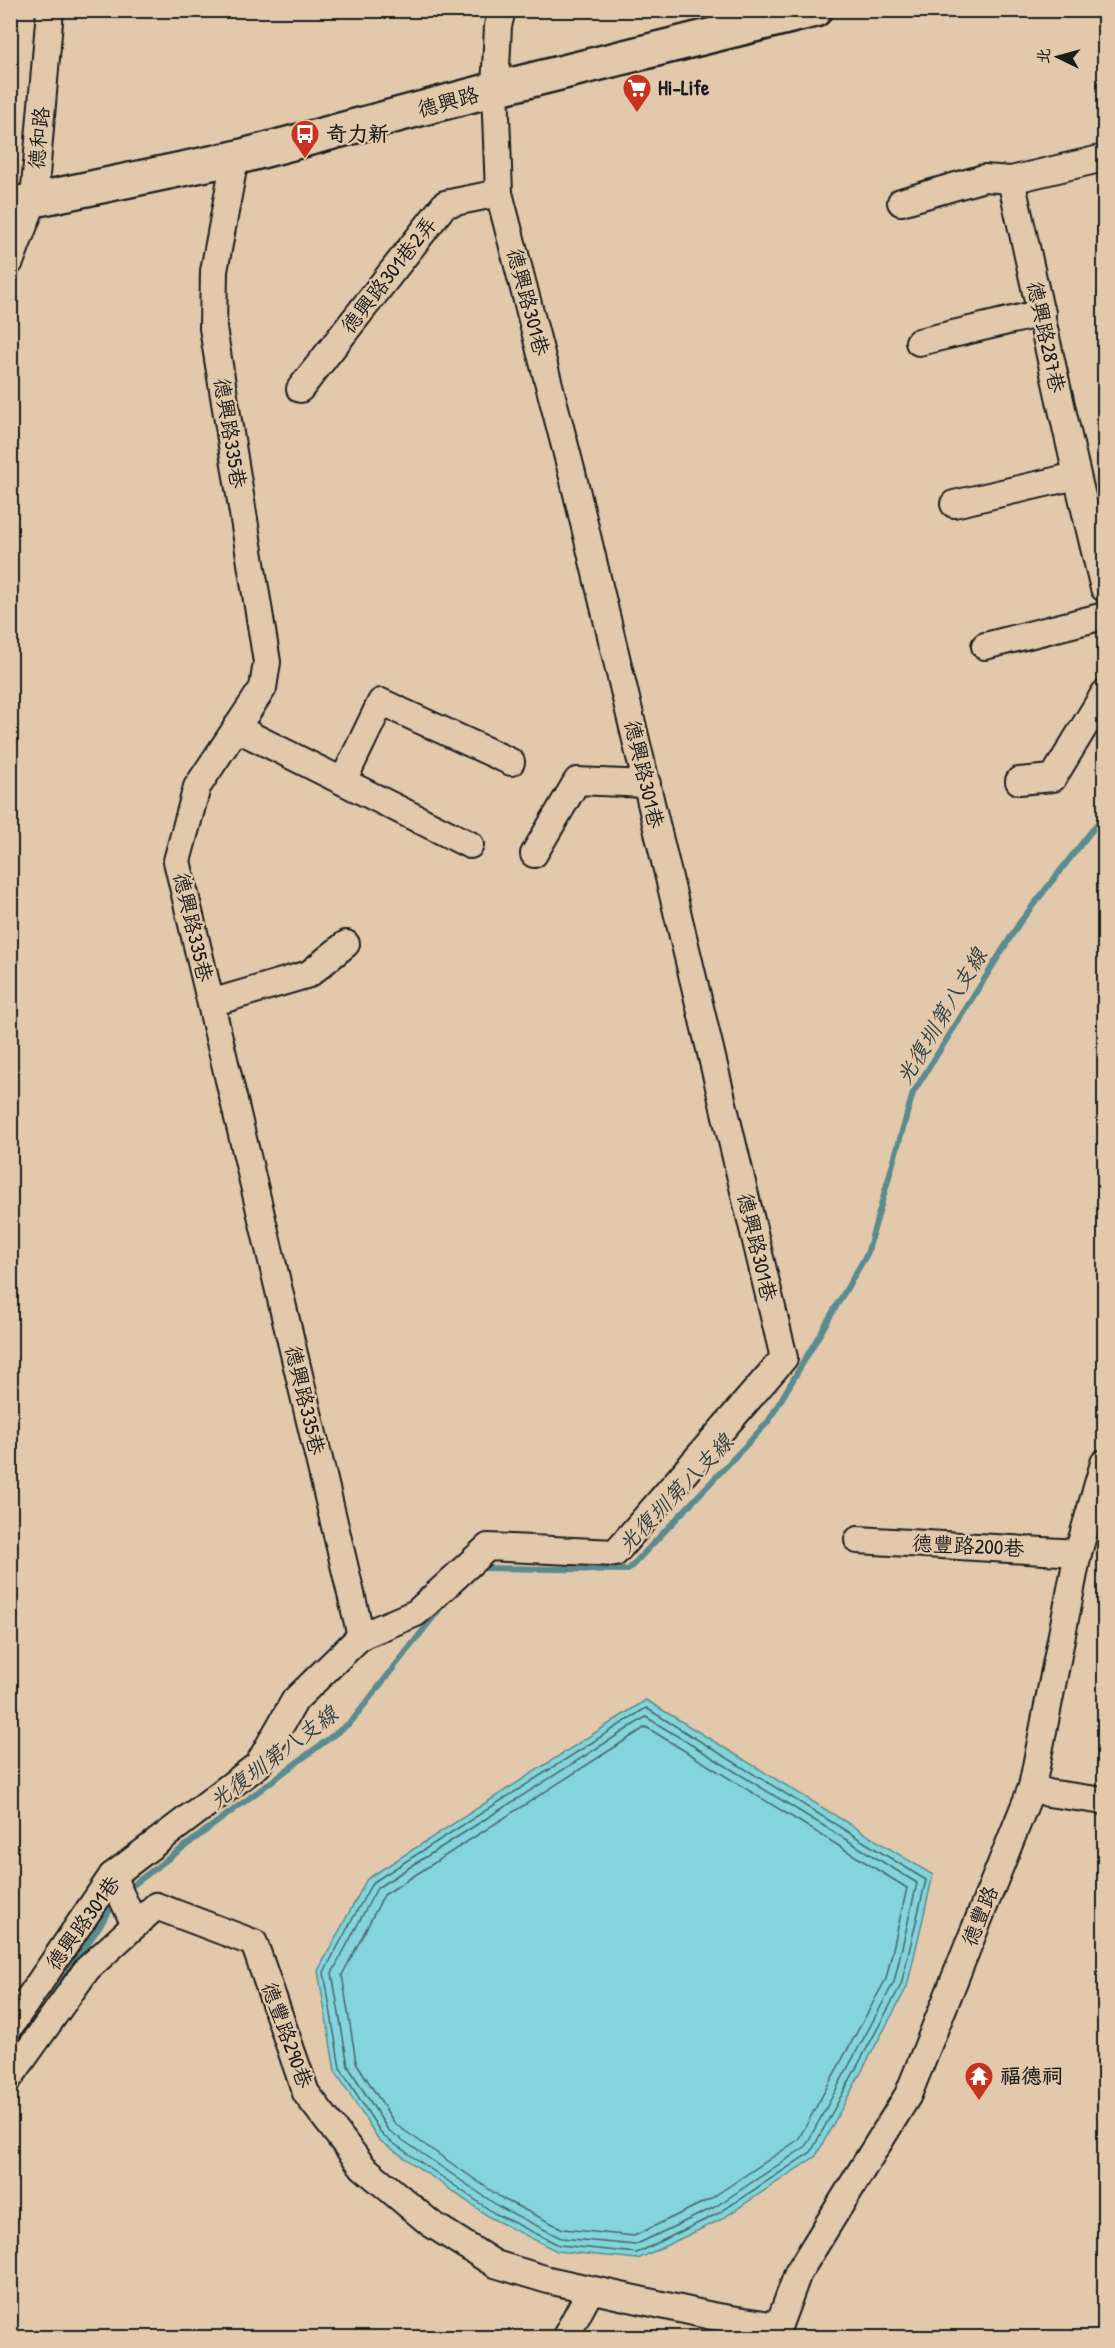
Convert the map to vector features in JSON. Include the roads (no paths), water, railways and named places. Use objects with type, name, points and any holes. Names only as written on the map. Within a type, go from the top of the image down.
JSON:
[{"type":"main road","name":"德興路","points":[[22,202],[235,158],[495,89],[815,10]]},
{"type":"street","name":"德和路","points":[[10,262],[22,202],[50,10]]},
{"type":"street","name":"德興路301巷","points":[[10,2026],[112,1876],[258,1765],[295,1700],[361,1636],[416,1613],[488,1547],[615,1553],[784,1358],[572,473],[499,194],[495,89],[498,26],[502,10]]},
{"type":"street","name":"德興路335巷","points":[[235,158],[214,271],[213,328],[267,662],[263,688],[197,787],[177,861],[361,1636]]},
{"type":"street","points":[[901,202],[984,178],[1011,180],[1104,158]]},
{"type":"street","name":"德興路287巷","points":[[1011,180],[1076,476],[1104,588]]},
{"type":"street","name":"德興路301巷2弄","points":[[300,389],[444,204],[499,194]]},
{"type":"street","points":[[919,342],[1042,313]]},
{"type":"street","points":[[954,504],[1076,476]]},
{"type":"street","points":[[985,646],[1104,616]]},
{"type":"street","points":[[1019,781],[1053,778],[1104,694]]},
{"type":"street","points":[[343,781],[381,702],[511,762]]},
{"type":"street","points":[[236,728],[470,845]]},
{"type":"street","points":[[534,854],[577,781],[647,784]]},
{"type":"street","points":[[211,1003],[309,974],[346,944]]},
{"type":"street","name":"德豐路","points":[[776,2332],[798,2273],[908,2095],[1032,1786],[1078,1553],[1104,1463]]},
{"type":"street","name":"德豐路200巷","points":[[858,1540],[1078,1553]]},
{"type":"street","points":[[1032,1786],[1048,1793],[1104,1801]]},
{"type":"street","points":[[112,1876],[135,1925]]},
{"type":"street","name":"德豐路290巷","points":[[10,2077],[87,1970],[156,1906],[254,1943],[306,2093],[363,2167],[430,2223],[495,2264],[590,2291],[712,2316],[776,2332]]},
{"type":"street","points":[[565,2337],[590,2291]]},
{"type":"water","points":[[646,1700],[933,1875],[907,1987],[816,2156],[722,2219],[638,2259],[557,2251],[491,2218],[379,2140],[335,2071],[318,1971],[367,1879]]},
{"type":"waterway","name":"光復圳第八支線","points":[[476,1568],[628,1570],[768,1422],[867,1254],[913,1093],[1020,922],[1104,815]]},
{"type":"waterway","name":"光復圳第八支線","points":[[125,1891],[351,1722],[446,1601]]},
{"type":"waterway","name":"光復圳第八支線","points":[[50,2000],[116,1901]]},
{"type":"place","name":"Hi-Life","points":[[637,114]]},
{"type":"place","name":"奇力新","points":[[305,160]]},
{"type":"place","name":"福德祠","points":[[979,2102]]}]
